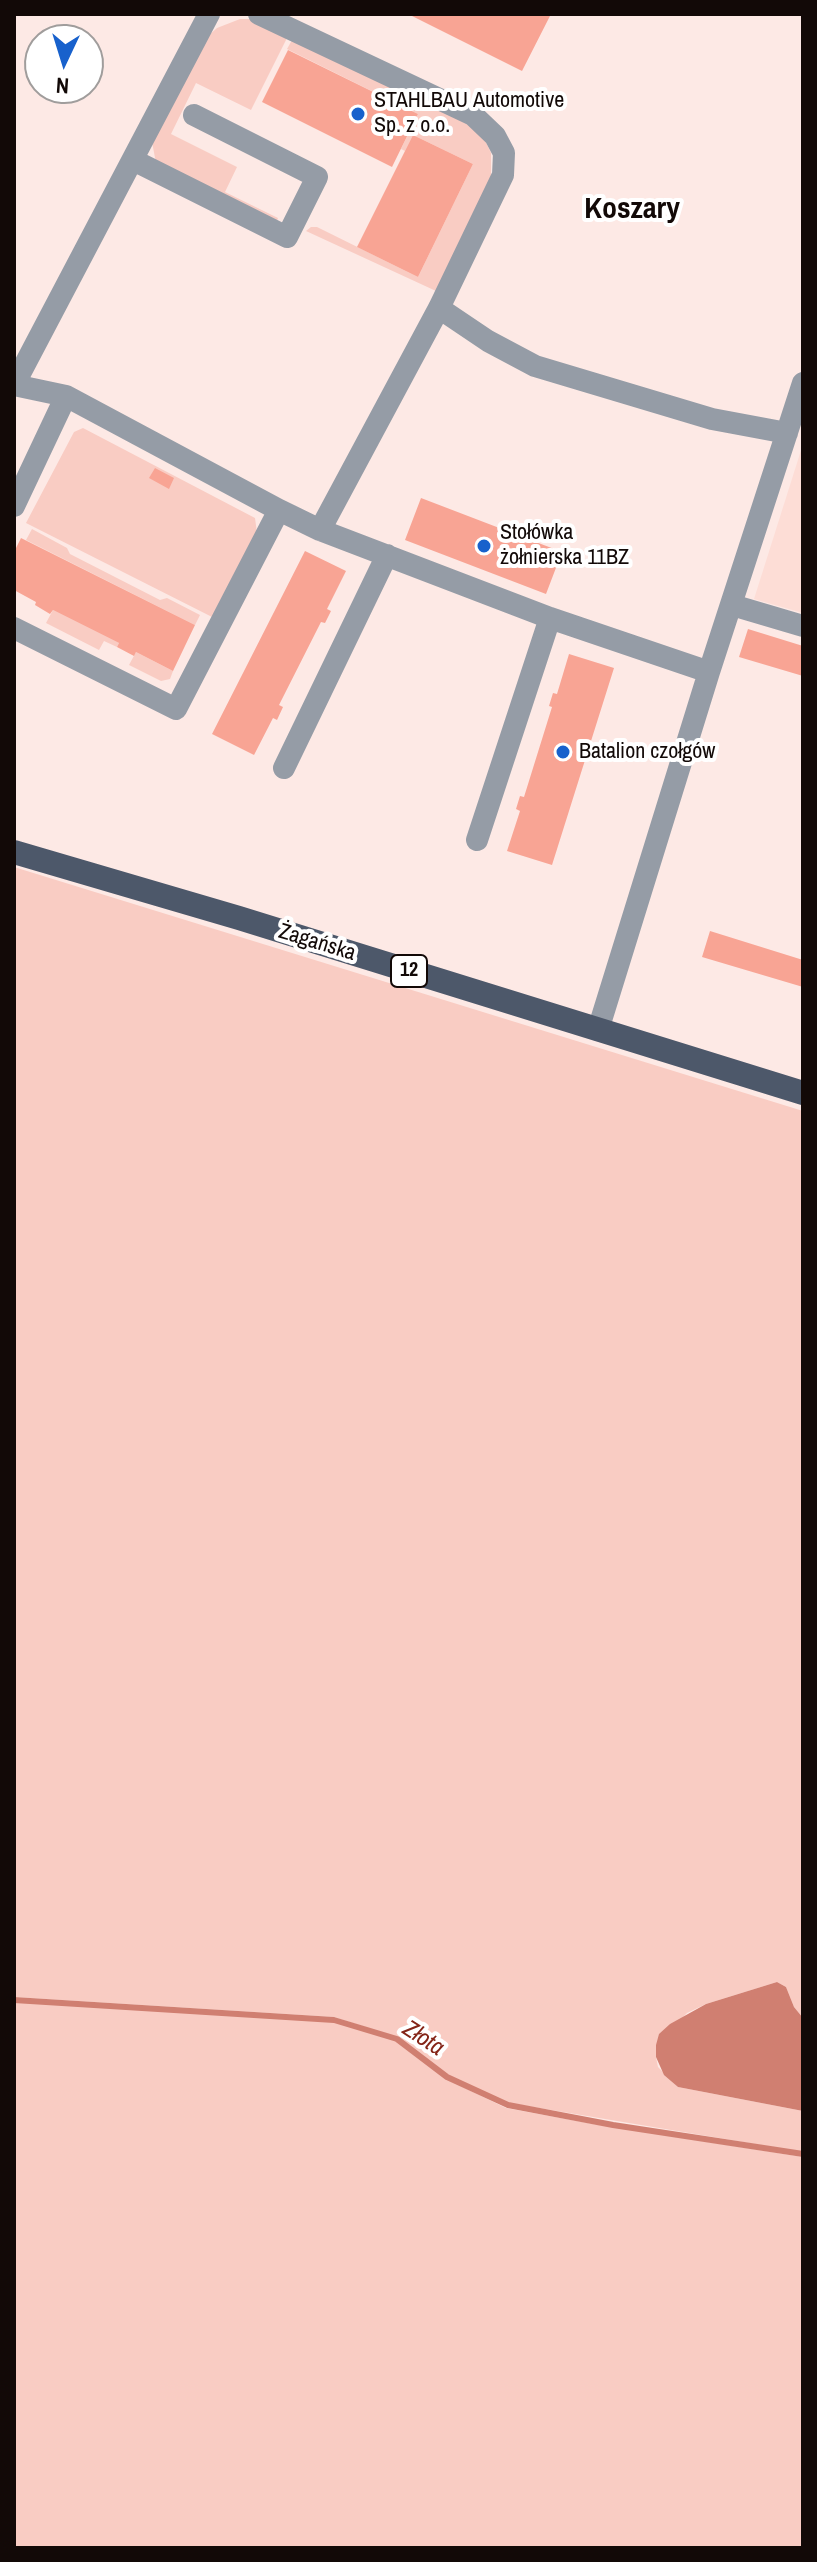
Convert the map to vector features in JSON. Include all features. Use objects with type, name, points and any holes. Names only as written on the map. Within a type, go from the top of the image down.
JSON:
[{"type":"main road","name":"Żagańska","points":[[14,852],[239,918],[803,1093]]},
{"type":"lane","points":[[209,14],[14,385],[66,396],[320,530],[550,618],[709,672]]},
{"type":"lane","points":[[259,14],[473,115],[495,136],[504,153],[503,175],[439,308],[320,530]]},
{"type":"lane","points":[[133,160],[287,237],[317,177],[194,115]]},
{"type":"lane","points":[[439,308],[488,341],[535,366],[712,419],[787,433]]},
{"type":"lane","points":[[598,1030],[803,383]]},
{"type":"lane","points":[[14,506],[66,396]]},
{"type":"lane","points":[[14,628],[176,709],[279,510]]},
{"type":"lane","points":[[284,768],[387,555]]},
{"type":"lane","points":[[732,605],[803,626]]},
{"type":"lane","points":[[477,840],[550,618]]},
{"type":"shaded area","points":[[240,19],[256,19],[471,123],[485,140],[491,153],[491,187],[436,291],[306,231],[317,227],[418,277],[473,164],[413,135],[405,151],[401,149],[418,114],[287,49],[292,40],[287,38],[251,110],[196,83],[171,134],[237,167],[225,192],[278,218],[277,221],[156,163],[152,142],[209,35],[217,28]]},
{"type":"shaded area","points":[[83,428],[255,518],[257,533],[218,620],[26,523],[74,432]]},
{"type":"shaded area","points":[[803,444],[803,613],[754,599]]},
{"type":"shaded area","points":[[32,529],[67,548],[70,554],[160,600],[167,598],[200,615],[195,625],[26,540]]},
{"type":"shaded area","points":[[53,610],[119,643],[117,647],[104,641],[99,650],[46,623]]},
{"type":"shaded area","points":[[136,652],[173,671],[170,679],[161,681],[129,665]]},
{"type":"shaded area","points":[[14,867],[803,1111],[803,2018],[794,2007],[786,1987],[777,1982],[687,2013],[656,2045],[656,2057],[658,2067],[678,2087],[803,2111],[803,2152],[509,2103],[447,2075],[399,2038],[334,2017],[14,1997]]},
{"type":"shaded area","points":[[777,1982],[786,1987],[794,2007],[803,2018],[803,2111],[678,2087],[664,2075],[656,2057],[656,2045],[659,2034],[670,2024],[706,2004]]},
{"type":"shaded area","points":[[14,2002],[334,2022],[396,2041],[446,2079],[506,2108],[803,2157],[803,2548],[14,2548]]},
{"type":"building","points":[[408,14],[551,14],[522,71]]},
{"type":"building","points":[[288,50],[418,114],[392,167],[262,102]]},
{"type":"building","points":[[413,135],[473,164],[418,277],[357,247]]},
{"type":"building","points":[[155,468],[174,478],[169,489],[149,478]]},
{"type":"building","name":"Stołówka żołnierska 11BZ","points":[[421,498],[562,552],[546,594],[405,540]]},
{"type":"building","points":[[21,538],[195,625],[173,671],[136,652],[134,656],[117,647],[119,643],[53,610],[50,614],[14,590],[14,552]]},
{"type":"building","points":[[305,551],[346,571],[327,609],[331,611],[325,623],[321,622],[279,705],[283,707],[277,720],[273,718],[254,755],[212,734]]},
{"type":"building","points":[[748,629],[803,646],[803,676],[739,657]]},
{"type":"building","name":"Batalion czołgów","points":[[569,654],[614,668],[552,865],[507,851],[520,811],[516,809],[520,796],[524,797],[552,707],[549,706],[553,693],[557,694]]},
{"type":"building","points":[[710,931],[803,960],[803,987],[702,957]]},
{"type":"waterway","name":"Złota","points":[[14,2000],[334,2020],[397,2039],[447,2077],[508,2105],[613,2125],[803,2154]]},
{"type":"place","name":"STAHLBAU Automotive Sp. z o.o.","points":[[358,114]]},
{"type":"place","name":"Stołówka żołnierska 11BZ","points":[[484,546]]},
{"type":"place","name":"Batalion czołgów","points":[[563,752]]},
{"type":"district","name":"Koszary","points":[[632,210]]}]
